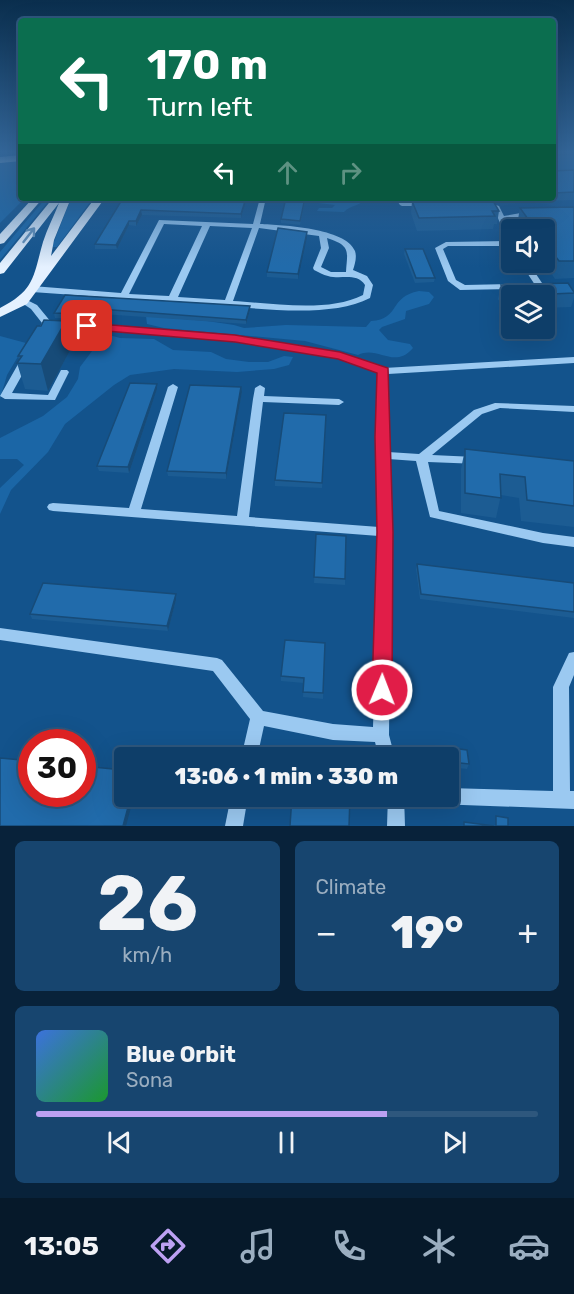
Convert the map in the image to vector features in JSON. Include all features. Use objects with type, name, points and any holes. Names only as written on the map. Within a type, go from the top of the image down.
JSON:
[{"type":"main road","points":[[0,241],[35,201]]},
{"type":"main road","points":[[0,271],[56,201]]},
{"type":"main road","points":[[41,274],[46,249],[65,201]]},
{"type":"main road","points":[[0,313],[23,301],[98,201]]},
{"type":"main road","points":[[46,249],[57,251],[64,248]]},
{"type":"street","points":[[228,303],[256,226],[262,201]]},
{"type":"street","points":[[400,201],[402,204],[429,204]]},
{"type":"street","points":[[471,203],[478,201]]},
{"type":"street","points":[[483,201],[497,207],[502,219],[524,214],[544,213]]},
{"type":"street","points":[[124,296],[162,222],[305,229],[347,244],[351,250],[352,259],[349,272],[354,275]]},
{"type":"street","points":[[172,300],[207,224]]},
{"type":"street","points":[[32,289],[228,303],[332,307],[359,303],[367,296],[369,285],[364,278],[354,275],[330,274],[316,268],[325,248],[323,235]]},
{"type":"street","points":[[501,243],[446,244],[439,248],[452,281],[463,288],[501,287]]},
{"type":"street","points":[[23,301],[34,307],[47,323],[235,339],[340,355],[383,371],[574,360]]},
{"type":"street","points":[[36,342],[47,323]]},
{"type":"street","points":[[31,351],[5,396],[51,398],[64,372]]},
{"type":"street","points":[[383,371],[382,455],[385,532],[381,735],[384,747]]},
{"type":"street","points":[[134,513],[173,387]]},
{"type":"street","points":[[242,521],[259,394],[339,402]]},
{"type":"street","points":[[421,458],[478,412],[499,405],[574,409]]},
{"type":"street","points":[[382,455],[492,462]]},
{"type":"street","points":[[421,458],[434,514],[543,538],[574,542]]},
{"type":"street","points":[[53,507],[385,532]]},
{"type":"street","points":[[0,634],[217,665],[258,717],[333,732],[381,735]]},
{"type":"street","points":[[459,797],[568,800],[561,687],[574,658]]},
{"type":"street","points":[[251,747],[258,717]]},
{"type":"street","points":[[234,826],[238,807]]},
{"type":"street","points":[[396,807],[396,826]]},
{"type":"shaded area","points":[[0,190],[18,190],[18,201],[22,201],[0,223]]},
{"type":"shaded area","points":[[43,201],[49,201],[0,260],[0,252]]},
{"type":"shaded area","points":[[70,201],[91,201],[57,247],[52,247]]},
{"type":"shaded area","points":[[318,201],[363,201],[344,212],[317,211],[319,208],[332,208],[335,205],[318,203]]},
{"type":"shaded area","points":[[419,291],[429,292],[434,297],[429,304],[406,311],[405,319],[379,330],[388,340],[410,344],[413,348],[399,357],[372,353],[358,355],[305,341],[164,328],[147,324],[146,316],[207,321],[244,328],[286,325],[366,327],[371,321],[387,316],[403,298]]},
{"type":"shaded area","points":[[98,332],[120,338],[154,339],[173,350],[211,352],[226,359],[249,362],[268,362],[284,356],[293,357],[289,365],[274,369],[237,372],[174,369],[130,375],[65,424],[48,452],[11,490],[0,514],[0,488],[24,465],[17,459],[0,459],[0,438],[43,416],[67,397],[78,379],[80,367],[95,347],[90,340],[91,335]]},
{"type":"shaded area","points":[[0,336],[26,343],[7,375],[0,399]]},
{"type":"building","points":[[556,190],[574,190],[574,192],[556,193]]},
{"type":"building","points":[[121,201],[245,201],[241,214],[141,210],[136,221],[129,221],[116,245],[95,244]]},
{"type":"building","points":[[285,201],[304,201],[300,221],[281,219]]},
{"type":"building","points":[[412,201],[493,201],[499,211],[492,211],[495,216],[419,218]]},
{"type":"building","points":[[574,207],[574,261],[559,261],[555,256],[555,219],[528,219],[520,208]]},
{"type":"building","points":[[278,228],[307,232],[298,274],[267,272]]},
{"type":"building","points":[[405,249],[423,249],[435,278],[416,278]]},
{"type":"building","points":[[568,283],[574,293],[555,294],[555,285],[501,285]]},
{"type":"building","points":[[65,295],[250,306],[246,320],[86,308],[83,314],[54,313]]},
{"type":"building","points":[[44,320],[66,321],[41,364],[17,363],[22,356],[18,356],[37,326],[41,326]]},
{"type":"building","points":[[130,383],[157,384],[128,467],[97,466]]},
{"type":"building","points":[[190,385],[241,387],[226,473],[167,471]]},
{"type":"building","points":[[284,413],[326,415],[322,483],[275,480]]},
{"type":"building","points":[[465,449],[574,461],[574,506],[527,500],[525,477],[500,474],[501,498],[465,493]]},
{"type":"building","points":[[316,534],[346,536],[345,579],[314,577]]},
{"type":"building","points":[[417,564],[574,583],[574,612],[421,594]]},
{"type":"building","points":[[43,583],[176,594],[167,626],[30,614]]},
{"type":"building","points":[[285,640],[325,643],[323,693],[303,692],[304,678],[281,676]]},
{"type":"building","points":[[459,749],[467,750],[469,764],[459,763]]},
{"type":"building","points":[[0,758],[18,760],[18,807],[96,807],[96,767],[114,769],[114,807],[128,807],[123,826],[0,826]]},
{"type":"building","points":[[291,807],[350,807],[349,826],[290,826]]},
{"type":"building","points":[[496,816],[508,818],[508,826],[496,826]]},
{"type":"building","points":[[464,822],[494,826],[464,826]]},
{"type":"route","points":[[87,326],[235,339],[340,355],[383,371],[381,400],[385,532],[382,690]]}]
